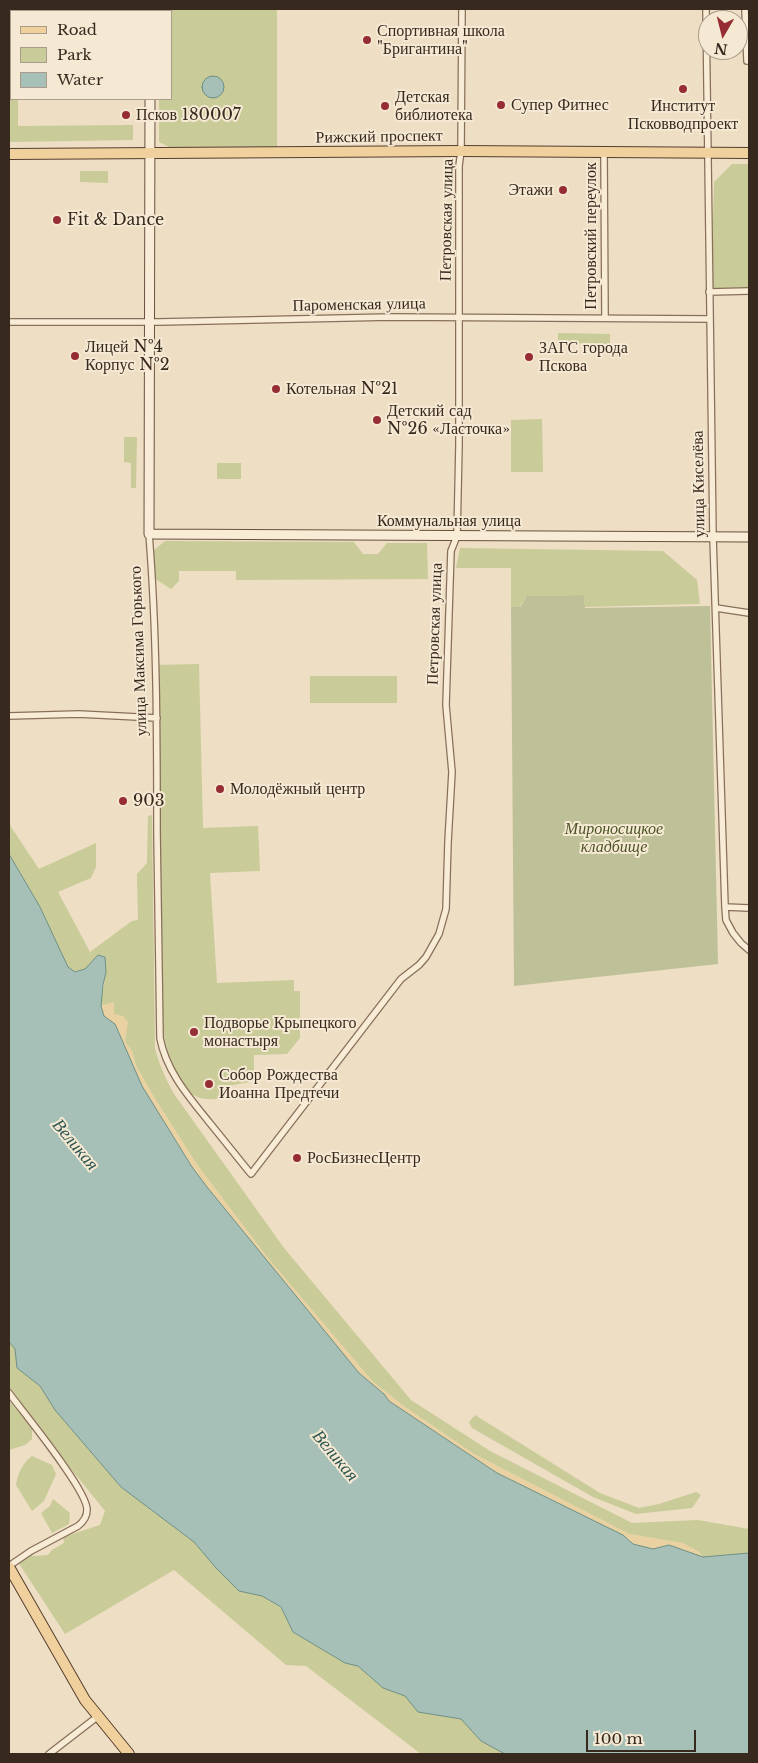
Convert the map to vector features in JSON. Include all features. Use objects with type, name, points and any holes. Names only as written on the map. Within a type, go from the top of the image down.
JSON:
[{"type":"main road","name":"улица Максима Горького","points":[[149,534],[150,100]]},
{"type":"main road","name":"Рижский проспект","points":[[9,154],[461,151],[749,153]]},
{"type":"main road","name":"Коммунальная улица","points":[[149,534],[749,537]]},
{"type":"main road","points":[[9,1567],[85,1700],[129,1754]]},
{"type":"street","name":"Петровская улица","points":[[251,1174],[401,979],[426,957],[438,934],[446,909],[452,772],[446,706],[446,654],[451,552],[457,536],[462,9]]},
{"type":"street","name":"улица Киселёва","points":[[706,9],[713,537],[722,866],[726,920],[732,933],[749,950]]},
{"type":"street","points":[[745,9],[747,61],[749,60]]},
{"type":"street","name":"Петровский переулок","points":[[604,153],[605,318]]},
{"type":"street","points":[[709,292],[749,292]]},
{"type":"street","name":"Пароменская улица","points":[[9,322],[150,322],[391,317],[709,319]]},
{"type":"street","name":"улица Максима Горького","points":[[149,534],[153,583],[157,718],[160,1038],[169,1067],[180,1085],[251,1174]]},
{"type":"street","points":[[716,608],[749,613]]},
{"type":"street","points":[[9,716],[79,714],[157,718]]},
{"type":"street","points":[[725,907],[749,908]]},
{"type":"street","points":[[9,1393],[68,1472],[86,1504],[87,1510],[84,1521],[78,1526],[31,1551],[9,1567]]},
{"type":"street","points":[[49,1754],[97,1717]]},
{"type":"green space","points":[[277,9],[277,148],[171,148],[159,142],[159,100],[172,100],[172,10],[160,10]]},
{"type":"green space","points":[[10,76],[10,100],[18,100],[18,126],[133,125],[133,140],[9,142]]},
{"type":"green space","points":[[732,164],[749,164],[749,290],[711,290],[714,182]]},
{"type":"green space","points":[[80,171],[108,171],[108,183],[80,182]]},
{"type":"green space","points":[[558,333],[610,334],[610,344],[558,343]]},
{"type":"green space","points":[[542,419],[543,472],[511,472],[511,420]]},
{"type":"green space","points":[[124,437],[137,437],[136,488],[131,488],[131,463],[124,462]]},
{"type":"green space","points":[[217,463],[241,463],[241,479],[217,479]]},
{"type":"green space","points":[[165,541],[354,542],[363,554],[378,554],[387,543],[427,543],[428,579],[236,580],[236,571],[179,571],[179,581],[171,589],[154,578],[154,550]]},
{"type":"green space","points":[[460,548],[663,551],[697,580],[700,604],[585,607],[584,595],[527,596],[519,607],[511,607],[511,568],[456,568]]},
{"type":"green space","name":"Мироносицкое кладбище","points":[[584,595],[585,608],[710,606],[718,964],[514,986],[511,607],[520,607],[527,596]]},
{"type":"green space","points":[[199,664],[203,828],[258,826],[260,871],[210,873],[217,983],[294,980],[294,991],[300,991],[300,1038],[287,1054],[254,1055],[254,1081],[228,1086],[229,1095],[208,1099],[192,1094],[180,1082],[172,1064],[162,1023],[159,986],[155,665]]},
{"type":"green space","points":[[310,676],[397,676],[397,703],[310,703]]},
{"type":"green space","points":[[152,815],[155,1048],[163,1072],[174,1094],[284,1248],[411,1400],[490,1451],[632,1523],[698,1520],[749,1529],[749,1553],[703,1557],[699,1552],[682,1543],[629,1534],[474,1454],[405,1407],[373,1382],[267,1257],[198,1166],[157,1102],[136,1066],[132,1051],[125,1042],[126,1028],[114,1014],[114,1002],[101,1006],[105,957],[98,955],[85,969],[74,972],[68,967],[40,907],[9,854],[9,821],[39,869],[96,843],[96,867],[91,878],[58,892],[90,952],[132,921],[138,920],[137,874],[147,863],[148,816]]},
{"type":"green space","points":[[9,1342],[15,1349],[17,1368],[40,1386],[55,1410],[121,1487],[194,1542],[239,1591],[262,1596],[281,1608],[293,1632],[345,1663],[358,1666],[383,1688],[405,1696],[418,1712],[461,1719],[481,1741],[505,1754],[421,1754],[306,1666],[286,1665],[174,1570],[65,1634],[18,1562],[28,1555],[48,1555],[52,1550],[64,1543],[63,1537],[100,1525],[105,1511],[9,1392]]},
{"type":"green space","points":[[9,1400],[32,1428],[32,1439],[25,1445],[9,1450]]},
{"type":"green space","points":[[475,1415],[600,1493],[639,1508],[659,1504],[696,1492],[701,1495],[692,1508],[636,1514],[593,1497],[472,1428],[469,1422]]},
{"type":"green space","points":[[32,1456],[52,1465],[56,1474],[44,1501],[32,1511],[16,1485],[21,1469]]},
{"type":"green space","points":[[53,1499],[70,1513],[69,1524],[52,1533],[41,1513],[50,1506]]},
{"type":"sand","points":[[114,1002],[114,1014],[123,1016],[128,1022],[125,1042],[132,1051],[136,1066],[198,1166],[267,1257],[373,1382],[405,1407],[474,1454],[629,1534],[683,1543],[699,1552],[703,1557],[669,1545],[653,1549],[633,1544],[623,1535],[497,1473],[389,1401],[384,1394],[359,1373],[192,1167],[142,1086],[115,1024],[104,1016],[101,1006]]},
{"type":"water","points":[[213,76],[221,79],[224,87],[221,95],[213,98],[205,95],[202,87],[205,79]]},
{"type":"water","name":"Великая","points":[[9,854],[40,907],[68,967],[75,972],[85,969],[98,955],[105,957],[106,972],[101,1006],[104,1016],[115,1024],[142,1086],[192,1167],[359,1373],[384,1394],[389,1401],[497,1473],[623,1535],[633,1544],[653,1549],[669,1545],[703,1557],[749,1553],[749,1754],[505,1754],[481,1741],[461,1719],[418,1712],[405,1696],[383,1688],[358,1666],[345,1663],[293,1632],[281,1607],[262,1596],[239,1591],[194,1542],[121,1487],[55,1410],[40,1386],[17,1368],[15,1349],[9,1342]]},
{"type":"place","name":"Спортивная школа \"Бригантина\"","points":[[367,40]]},
{"type":"place","name":"Институт Псковводпроект","points":[[683,89]]},
{"type":"place","name":"Супер Фитнес","points":[[501,105]]},
{"type":"place","name":"Детская библиотека","points":[[385,106]]},
{"type":"place","name":"Псков 180007","points":[[126,115]]},
{"type":"place","name":"Этажи","points":[[563,190]]},
{"type":"place","name":"Fit & Dance","points":[[57,220]]},
{"type":"place","name":"Лицей №4 Корпус №2","points":[[75,356]]},
{"type":"place","name":"ЗАГС города Пскова","points":[[529,357]]},
{"type":"place","name":"Котельная №21","points":[[276,389]]},
{"type":"place","name":"Детский сад №26 «Ласточка»","points":[[377,420]]},
{"type":"place","name":"Молодёжный центр","points":[[220,789]]},
{"type":"place","name":"903","points":[[123,801]]},
{"type":"place","name":"Подворье Крыпецкого монастыря","points":[[194,1032]]},
{"type":"place","name":"Собор Рождества Иоанна Предтечи","points":[[209,1084]]},
{"type":"place","name":"РосБизнесЦентр","points":[[297,1158]]}]
